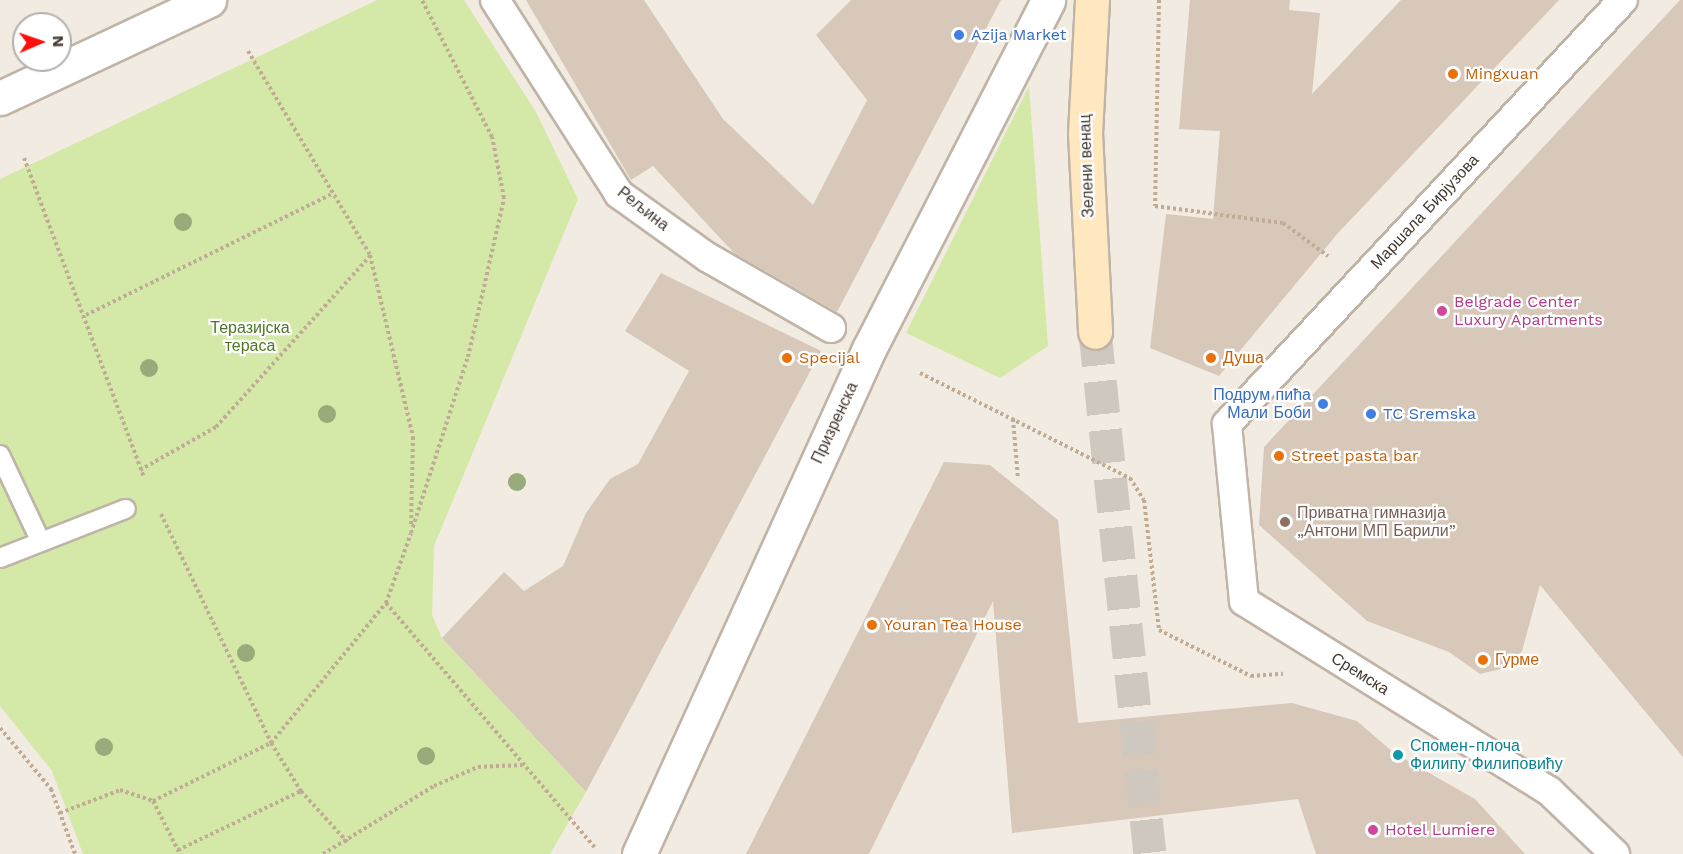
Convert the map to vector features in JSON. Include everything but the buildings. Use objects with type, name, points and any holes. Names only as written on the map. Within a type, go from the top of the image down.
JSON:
[{"type":"main road","name":"Зелени венац","points":[[1092,0],[1086,133],[1095,332]]},
{"type":"street","points":[[0,98],[209,0]]},
{"type":"street","name":"Рељина","points":[[495,0],[619,194],[706,257],[869,349]]},
{"type":"street","name":"Призренска","points":[[639,854],[869,349],[1048,0]]},
{"type":"street","name":"Маршала Бирјузова","points":[[1227,424],[1623,0]]},
{"type":"street","name":"Сремска","points":[[1227,424],[1244,601],[1549,791],[1615,854]]},
{"type":"lane","points":[[0,455],[41,542]]},
{"type":"lane","points":[[0,558],[126,509]]},
{"type":"path","points":[[153,801],[271,743],[386,603],[411,533],[468,357],[504,198],[492,137],[422,0]]},
{"type":"path","points":[[1159,0],[1155,206],[1283,223],[1361,280]]},
{"type":"path","points":[[248,51],[370,255],[413,437],[411,533]]},
{"type":"path","points":[[24,158],[86,315],[148,487]]},
{"type":"path","points":[[86,315],[333,194]]},
{"type":"path","points":[[140,470],[216,427],[370,255]]},
{"type":"path","points":[[920,373],[1130,478],[1144,500],[1159,630],[1251,676]]},
{"type":"path","points":[[1013,418],[1018,479]]},
{"type":"path","points":[[158,506],[271,743],[301,791],[348,843]]},
{"type":"path","points":[[386,603],[522,765],[601,854]]},
{"type":"path","points":[[0,728],[45,780],[75,854]]},
{"type":"path","points":[[323,854],[348,843],[434,786],[478,767],[522,765]]},
{"type":"path","points":[[60,813],[120,790],[153,801],[179,852],[301,791]]},
{"type":"green space","name":"Теразијска тераса","points":[[377,0],[464,0],[536,112],[578,199],[434,546],[432,615],[442,638],[586,792],[550,854],[83,854],[52,771],[0,706],[0,179]]},
{"type":"green space","points":[[1029,86],[1048,346],[1000,378],[906,333]]},
{"type":"tunnel","points":[[1095,332],[1150,854]]},
{"type":"place","name":"Azija Market","points":[[959,35]]},
{"type":"place","name":"Mingxuan","points":[[1453,74]]},
{"type":"place","name":"Belgrade Center Luxury Apartments","points":[[1442,311]]},
{"type":"place","name":"Specijal","points":[[787,358]]},
{"type":"place","name":"Душа","points":[[1211,358]]},
{"type":"place","name":"Подрум пића Мали Боби","points":[[1323,404]]},
{"type":"place","name":"TC Sremska","points":[[1371,414]]},
{"type":"place","name":"Street pasta bar","points":[[1279,456]]},
{"type":"place","name":"Приватна гимназија „Антони МП Барили”","points":[[1285,522]]},
{"type":"place","name":"Youran Tea House","points":[[872,625]]},
{"type":"place","name":"Гурме","points":[[1483,660]]},
{"type":"place","name":"Спомен-плоча Филипу Филиповићу","points":[[1398,755]]},
{"type":"place","name":"Hotel Lumiere","points":[[1373,830]]}]
